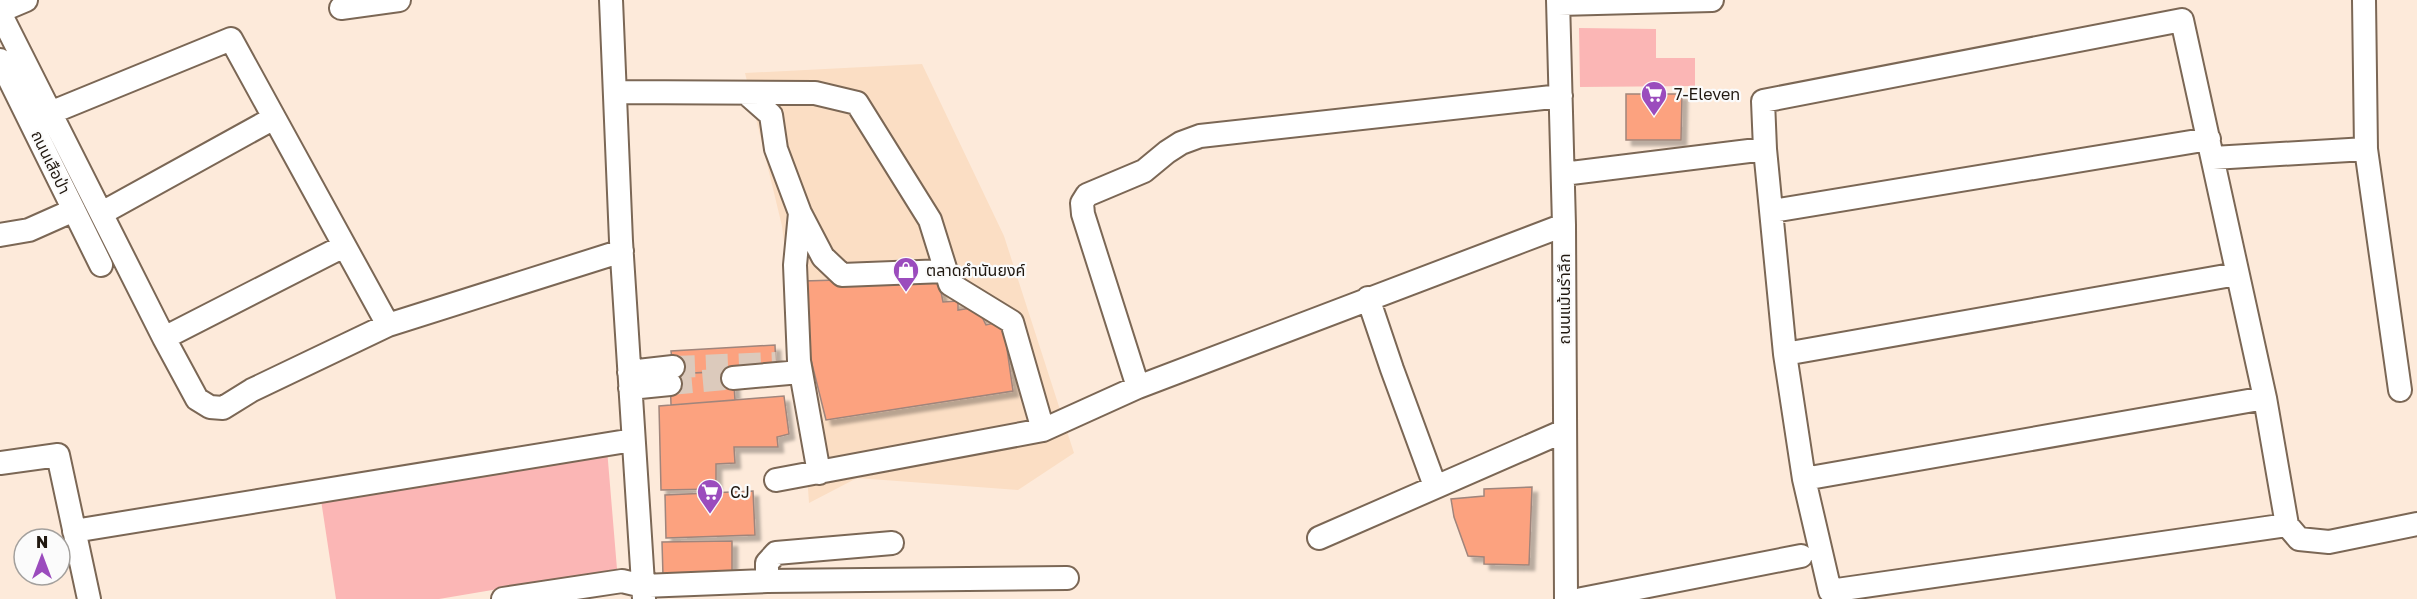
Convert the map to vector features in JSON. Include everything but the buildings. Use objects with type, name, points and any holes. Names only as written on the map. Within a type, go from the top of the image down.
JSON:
[{"type":"street","points":[[26,0],[0,12],[164,338],[197,399],[210,407],[223,408],[252,390],[388,325],[622,252]]},
{"type":"street","points":[[341,8],[399,0]]},
{"type":"street","points":[[611,0],[622,252],[644,593]]},
{"type":"street","points":[[1558,2],[1712,0]]},
{"type":"street","points":[[2364,0],[2366,149],[2400,390]]},
{"type":"street","name":"ถนนแม้นรำลึก","points":[[1558,2],[1564,225],[1566,599]]},
{"type":"street","points":[[2287,525],[1830,591],[1804,479],[1785,354],[1773,211],[1765,149],[1763,101],[2182,20],[2265,398],[2287,525],[2299,540],[2329,542],[2417,524]]},
{"type":"street","points":[[50,112],[231,39],[388,325]]},
{"type":"street","name":"ถนนเสือป่า","points":[[0,60],[101,265]]},
{"type":"street","points":[[615,92],[815,93],[857,103],[930,220],[950,284],[1012,322],[1043,430]]},
{"type":"street","points":[[746,93],[771,116],[776,149],[800,213],[823,257],[842,275],[945,271]]},
{"type":"street","points":[[772,123],[793,93]]},
{"type":"street","points":[[1138,387],[1083,214],[1082,203],[1087,195],[1144,171],[1181,142],[1200,136],[1561,96]]},
{"type":"street","points":[[102,213],[274,118]]},
{"type":"street","points":[[1773,211],[2211,148],[2366,149]]},
{"type":"street","points":[[1563,174],[1765,149]]},
{"type":"street","points":[[0,236],[29,230],[74,210]]},
{"type":"street","points":[[800,213],[795,265],[799,366],[819,473]]},
{"type":"street","points":[[776,480],[1043,430],[1138,387],[1564,225]]},
{"type":"street","points":[[164,338],[344,246]]},
{"type":"street","points":[[1785,354],[2237,274]]},
{"type":"street","points":[[1368,298],[1435,486]]},
{"type":"street","points":[[776,363],[799,366]]},
{"type":"street","points":[[734,378],[799,366]]},
{"type":"street","points":[[630,380],[671,376]]},
{"type":"street","points":[[1804,479],[2265,398]]},
{"type":"street","points":[[1319,538],[1564,431]]},
{"type":"street","points":[[74,531],[633,440]]},
{"type":"street","points":[[0,463],[58,455],[89,599]]},
{"type":"street","points":[[767,581],[767,563],[776,553],[892,543]]},
{"type":"street","points":[[1582,599],[1801,556]]},
{"type":"street","points":[[503,599],[622,581],[644,593],[767,581],[1067,578]]},
{"type":"shaded area","points":[[1579,28],[1656,29],[1656,58],[1695,58],[1695,86],[1580,87]]},
{"type":"shaded area","name":"ตลาดกำนันยงค์","points":[[922,64],[1004,236],[1074,453],[1018,490],[857,478],[809,503],[800,372],[782,226],[745,73]]},
{"type":"shaded area","points":[[607,449],[617,569],[439,599],[336,599],[321,500]]},
{"type":"tunnel","points":[[673,367],[776,363]]},
{"type":"tunnel","points":[[670,384],[726,379]]},
{"type":"place","name":"7-Eleven","points":[[1654,117]]},
{"type":"place","name":"ตลาดกำนันยงค์","points":[[906,293]]},
{"type":"place","name":"CJ","points":[[710,515]]}]
